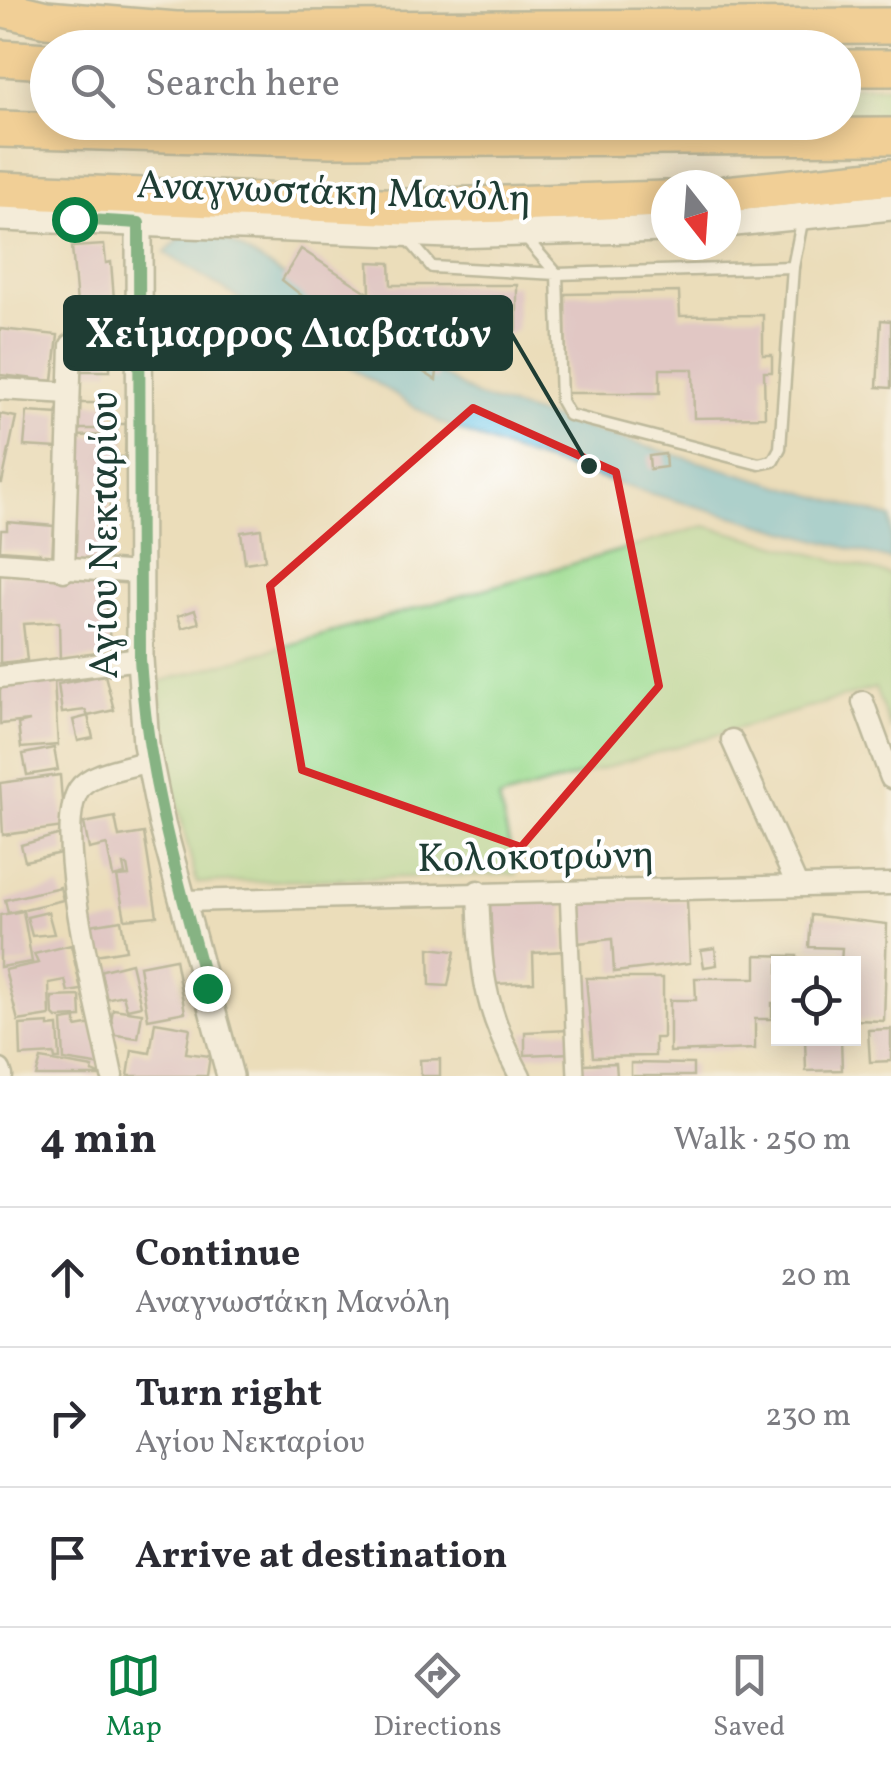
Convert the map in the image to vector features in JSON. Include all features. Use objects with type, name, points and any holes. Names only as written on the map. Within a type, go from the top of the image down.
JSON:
[{"type":"highway","points":[[0,8],[46,19],[176,30],[891,26]]},
{"type":"highway","points":[[0,58],[30,60]]},
{"type":"highway","points":[[861,68],[891,68]]},
{"type":"highway","points":[[0,129],[30,131]]},
{"type":"highway","points":[[861,136],[891,136]]},
{"type":"highway","points":[[741,192],[891,176]]},
{"type":"highway","points":[[0,190],[406,207],[651,199]]},
{"type":"street","points":[[741,222],[891,207]]},
{"type":"street","name":"Αναγνωστάκη Μανόλη","points":[[0,218],[404,234],[651,230]]},
{"type":"street","name":"Αγίου Νεκταρίου","points":[[139,223],[140,659],[149,761],[230,1076]]},
{"type":"street","points":[[64,571],[70,345]]},
{"type":"street","points":[[0,389],[69,393]]},
{"type":"street","points":[[0,564],[140,573]]},
{"type":"street","points":[[0,677],[140,659]]},
{"type":"street","points":[[863,702],[891,778]]},
{"type":"street","points":[[732,740],[797,885]]},
{"type":"street","points":[[112,1076],[76,903],[75,799],[89,780],[149,761]]},
{"type":"street","name":"Κολοκοτρώνη","points":[[183,901],[478,890],[891,884]]},
{"type":"street","points":[[478,890],[481,969],[489,1010],[520,1076]]},
{"type":"street","points":[[568,890],[576,1076]]},
{"type":"lane","points":[[522,234],[557,274],[565,412],[767,464],[780,448],[793,267],[803,216]]},
{"type":"lane","points":[[404,234],[432,267],[557,274],[793,267]]},
{"type":"highlighted area","points":[[473,408],[616,472],[659,686],[521,847],[302,770],[270,586]]},
{"type":"green space","points":[[891,86],[891,118],[861,118],[861,87]]},
{"type":"green space","points":[[705,526],[891,575],[891,730],[875,688],[499,799],[516,874],[197,883],[166,757],[159,682]]},
{"type":"water","points":[[197,221],[478,397],[891,518],[891,560],[645,492],[508,450],[439,422],[165,253]]},
{"type":"building","points":[[104,245],[106,263],[111,262],[116,324],[79,327],[72,247]]},
{"type":"building","points":[[301,249],[370,294],[369,262],[390,263],[391,285],[517,285],[517,329],[510,335],[441,335],[436,380],[391,351],[391,341],[374,353],[282,280]]},
{"type":"building","points":[[679,292],[680,316],[763,315],[763,355],[772,355],[772,372],[764,372],[765,417],[694,418],[693,369],[660,369],[660,393],[566,393],[565,294]]},
{"type":"building","points":[[881,320],[891,321],[891,388],[877,387]]},
{"type":"building","points":[[0,329],[58,335],[53,381],[0,375]]},
{"type":"building","points":[[80,336],[110,336],[110,371],[80,371]]},
{"type":"building","points":[[78,403],[112,403],[111,429],[77,429]]},
{"type":"building","points":[[27,412],[59,414],[58,448],[24,446]]},
{"type":"building","points":[[0,414],[16,417],[2,483],[0,483]]},
{"type":"building","points":[[118,424],[126,424],[125,457],[111,457],[108,565],[67,564],[71,436],[116,435]]},
{"type":"building","points":[[665,454],[666,467],[650,469],[649,456]]},
{"type":"building","points":[[7,522],[54,526],[52,560],[40,559],[40,553],[0,550],[1,530],[7,530]]},
{"type":"building","points":[[261,529],[265,560],[245,563],[241,532]]},
{"type":"building","points":[[0,573],[105,580],[111,657],[60,662],[59,622],[23,624],[27,660],[0,663]]},
{"type":"building","points":[[195,610],[199,623],[182,628],[178,616]]},
{"type":"building","points":[[105,675],[114,710],[88,716],[85,710],[62,713],[58,684]]},
{"type":"building","points":[[54,680],[58,745],[21,748],[18,724],[30,721],[0,724],[0,686]]},
{"type":"building","points":[[88,716],[93,738],[78,741],[73,720]]},
{"type":"building","points":[[54,748],[58,770],[27,775],[23,754]]},
{"type":"building","points":[[60,775],[64,827],[3,835],[0,783]]},
{"type":"building","points":[[115,817],[119,837],[144,833],[157,916],[125,919],[117,877],[129,876],[127,865],[123,865],[125,874],[113,877],[107,845],[89,849],[84,823]]},
{"type":"building","points":[[61,834],[65,852],[25,861],[21,845]]},
{"type":"building","points":[[60,887],[63,900],[8,913],[5,900]]},
{"type":"building","points":[[687,900],[690,963],[614,972],[612,939],[578,943],[575,902]]},
{"type":"building","points":[[563,901],[565,951],[533,953],[534,982],[494,984],[490,902]]},
{"type":"building","points":[[23,911],[32,962],[0,967],[0,915]]},
{"type":"building","points":[[48,912],[54,934],[32,936],[27,917]]},
{"type":"building","points":[[811,915],[887,924],[884,1021],[861,1020],[861,956],[841,956],[842,948],[809,947]]},
{"type":"building","points":[[121,920],[126,950],[95,955],[90,925]]},
{"type":"building","points":[[71,945],[81,990],[68,992],[65,980],[49,983],[50,1016],[18,1021],[5,970],[38,963],[34,954]]},
{"type":"building","points":[[429,948],[455,951],[448,986],[430,985]]},
{"type":"building","points":[[715,948],[717,965],[704,967],[701,950]]},
{"type":"building","points":[[756,955],[797,956],[771,956],[771,1019],[755,1019],[755,1049],[670,1052],[670,1000],[696,1000],[695,978],[756,978]]},
{"type":"building","points":[[175,959],[185,1012],[148,1019],[139,966]]},
{"type":"building","points":[[131,963],[141,1006],[127,1009],[123,995],[105,999],[99,971]]},
{"type":"building","points":[[586,978],[663,978],[663,1038],[655,1038],[655,1056],[593,1057]]},
{"type":"building","points":[[80,996],[81,1017],[57,1018],[53,1014],[52,997]]},
{"type":"building","points":[[113,1009],[142,1013],[138,1038],[109,1034]]},
{"type":"building","points":[[76,1019],[76,1027],[93,1024],[102,1066],[64,1060],[62,1021]]},
{"type":"building","points":[[155,1022],[190,1028],[186,1053],[210,1056],[207,1076],[128,1076],[132,1050],[150,1053]]},
{"type":"building","points":[[49,1023],[49,1027],[58,1026],[60,1059],[55,1059],[54,1054],[21,1056],[20,1025]]},
{"type":"building","points":[[891,1029],[891,1061],[870,1062],[868,1030]]},
{"type":"building","points":[[570,1030],[571,1053],[525,1055],[525,1032]]},
{"type":"building","points":[[805,1046],[841,1046],[842,1070],[806,1071]]},
{"type":"building","points":[[41,1059],[93,1068],[92,1072],[102,1076],[36,1076]]},
{"type":"building","points":[[440,1059],[440,1076],[421,1076],[420,1060]]},
{"type":"building","points":[[616,1063],[617,1076],[582,1076],[581,1064]]},
{"type":"building","points":[[631,1063],[693,1064],[693,1076],[631,1076]]},
{"type":"place","name":"Χείμαρρος Διαβατών","points":[[589,466]]},
{"type":"route","points":[[74,219],[139,223],[140,659],[144,725],[162,824],[207,988]]}]
